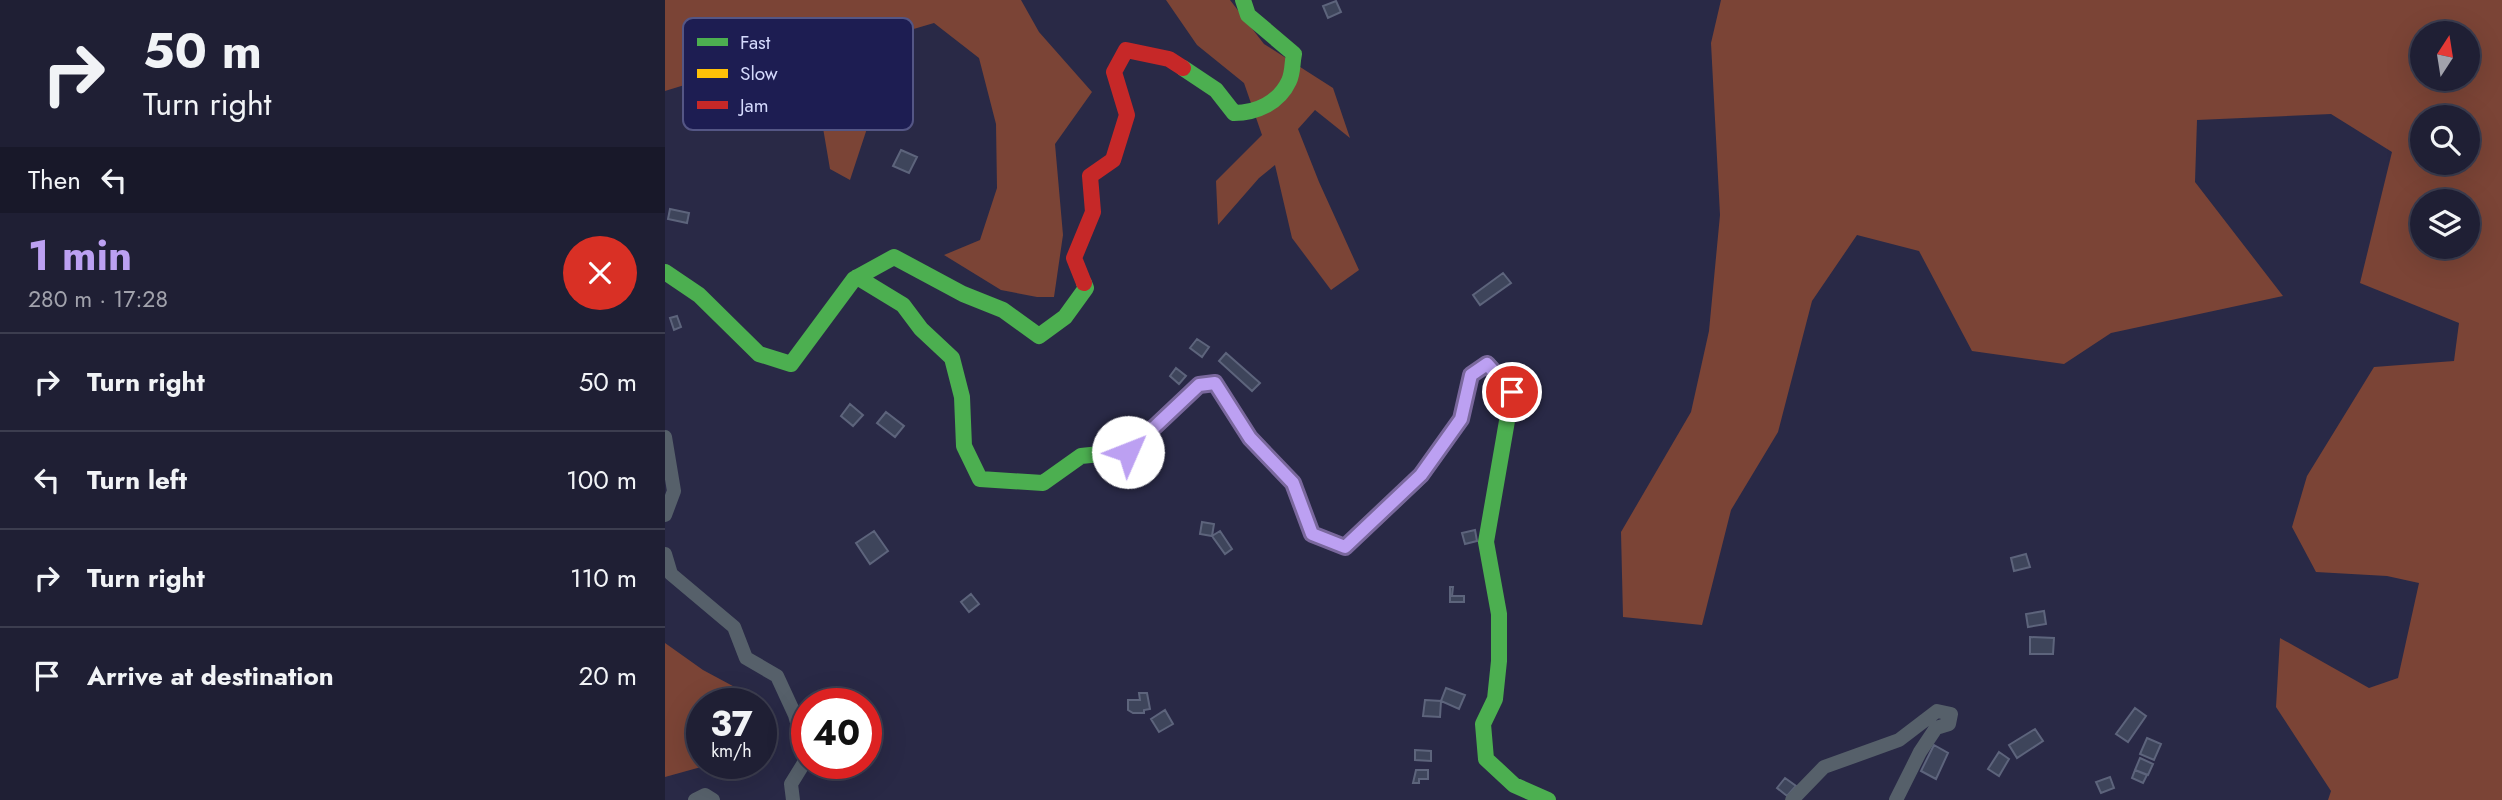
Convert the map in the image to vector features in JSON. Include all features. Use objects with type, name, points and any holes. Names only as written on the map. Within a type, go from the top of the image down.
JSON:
[{"type":"street","points":[[665,272],[699,295],[759,354],[791,364],[857,277],[894,257],[963,294],[1003,310],[1039,336],[1065,317],[1086,288],[1075,258],[1093,212],[1090,176],[1113,160],[1127,115],[1114,72],[1126,50],[1169,59],[1216,90],[1234,113],[1248,114],[1269,104],[1289,81],[1294,54],[1248,15],[1243,0]]},
{"type":"street","points":[[857,277],[902,305],[921,329],[952,358],[962,397],[964,446],[980,479],[1043,484],[1081,456],[1128,452],[1199,385],[1215,383],[1250,438],[1293,483],[1312,534],[1345,547],[1421,475],[1461,419],[1471,375],[1487,364],[1512,392],[1486,542],[1499,614],[1499,661],[1495,699],[1483,724],[1486,759],[1514,785],[1548,800]]},
{"type":"street","points":[[665,437],[674,491],[665,515]]},
{"type":"street","points":[[665,554],[671,574],[734,627],[746,658],[777,676],[795,715],[807,758],[791,784],[793,800]]},
{"type":"street","points":[[1792,800],[1824,767],[1899,740],[1937,710],[1951,714],[1949,724],[1936,728],[1920,752],[1896,800]]},
{"type":"street","points":[[695,800],[705,795],[713,800]]},
{"type":"shaded area","points":[[665,0],[1021,0],[1039,32],[1092,92],[1055,144],[1063,235],[1054,297],[1037,297],[1001,290],[944,255],[980,240],[997,188],[996,124],[979,58],[934,23],[913,29],[913,18],[683,18],[683,85],[665,91]]},
{"type":"shaded area","points":[[1166,0],[1230,0],[1264,44],[1333,88],[1350,138],[1315,110],[1298,129],[1359,270],[1331,290],[1292,238],[1275,165],[1259,178],[1218,225],[1216,181],[1262,135],[1244,83],[1197,45]]},
{"type":"shaded area","points":[[1721,0],[2502,0],[2502,800],[2328,800],[2331,791],[2276,707],[2280,638],[2369,688],[2398,678],[2419,583],[2387,576],[2316,572],[2292,527],[2307,476],[2374,367],[2454,361],[2459,323],[2360,283],[2392,152],[2331,114],[2197,120],[2195,182],[2283,296],[2111,333],[2064,364],[1972,351],[1919,251],[1857,235],[1812,301],[1778,432],[1731,510],[1702,625],[1623,617],[1621,532],[1691,412],[1709,331],[1720,215],[1711,43]]},
{"type":"shaded area","points":[[823,130],[866,130],[850,180],[830,169]]},
{"type":"shaded area","points":[[665,643],[703,670],[737,688],[686,688],[686,771],[665,777]]},
{"type":"building","points":[[1336,1],[1341,12],[1328,18],[1323,6]]},
{"type":"building","points":[[901,150],[917,157],[909,173],[893,166]]},
{"type":"building","points":[[670,209],[689,213],[687,223],[668,219]]},
{"type":"building","points":[[1503,273],[1511,283],[1480,305],[1473,295]]},
{"type":"building","points":[[677,316],[681,327],[674,330],[670,318]]},
{"type":"building","points":[[1197,339],[1209,347],[1202,357],[1190,348]]},
{"type":"building","points":[[1226,353],[1260,383],[1252,391],[1219,361]]},
{"type":"building","points":[[1176,368],[1186,376],[1179,384],[1170,376]]},
{"type":"building","points":[[1527,370],[1533,381],[1526,385],[1520,375]]},
{"type":"building","points":[[850,404],[863,415],[853,426],[841,416]]},
{"type":"building","points":[[886,412],[904,426],[895,437],[877,423]]},
{"type":"building","points":[[1202,522],[1214,524],[1212,536],[1200,534]]},
{"type":"building","points":[[1475,530],[1477,541],[1465,544],[1462,533]]},
{"type":"building","points":[[874,531],[888,551],[870,564],[856,543]]},
{"type":"building","points":[[1220,531],[1232,549],[1225,554],[1212,536]]},
{"type":"building","points":[[2026,554],[2030,567],[2014,571],[2011,558]]},
{"type":"building","points":[[1450,587],[1453,587],[1452,596],[1464,596],[1464,602],[1450,602]]},
{"type":"building","points":[[971,594],[979,604],[969,612],[961,602]]},
{"type":"building","points":[[2044,611],[2046,624],[2028,627],[2026,614]]},
{"type":"building","points":[[2030,637],[2054,638],[2053,654],[2030,654]]},
{"type":"building","points":[[1446,688],[1465,695],[1459,709],[1441,701]]},
{"type":"building","points":[[1139,693],[1147,693],[1150,709],[1144,710],[1144,713],[1133,713],[1128,710],[1128,700],[1140,700]]},
{"type":"building","points":[[1425,700],[1441,701],[1440,717],[1423,716]]},
{"type":"building","points":[[2135,708],[2146,716],[2128,742],[2116,734]]},
{"type":"building","points":[[1165,710],[1173,724],[1159,732],[1151,719]]},
{"type":"building","points":[[2035,729],[2043,741],[2017,758],[2009,745]]},
{"type":"building","points":[[2147,738],[2161,744],[2154,760],[2140,754]]},
{"type":"building","points":[[1934,745],[1948,753],[1936,779],[1921,771]]},
{"type":"building","points":[[1415,750],[1431,751],[1431,761],[1415,760]]},
{"type":"building","points":[[1999,752],[2009,759],[1999,776],[1988,769]]},
{"type":"building","points":[[2140,758],[2153,764],[2148,775],[2135,770]]},
{"type":"building","points":[[1416,770],[1428,770],[1428,779],[1419,779],[1419,783],[1413,783]]},
{"type":"building","points":[[2135,770],[2147,775],[2143,783],[2132,778]]},
{"type":"building","points":[[2110,777],[2114,788],[2101,793],[2096,782]]},
{"type":"building","points":[[1785,778],[1796,786],[1787,796],[1777,788]]},
{"type":"traffic: fast","points":[[1183,68],[1216,90],[1234,113],[1258,109],[1273,101],[1285,89],[1290,78],[1294,54],[1248,15],[1243,0]]},
{"type":"traffic: fast","points":[[665,272],[699,295],[759,354],[791,364],[854,279],[894,257],[963,294],[1003,310],[1039,336],[1065,317],[1086,288],[1084,283]]},
{"type":"traffic: fast","points":[[857,277],[903,305],[921,329],[952,358],[962,397],[964,446],[980,479],[1043,483],[1081,456],[1128,451],[1199,385],[1215,383],[1238,419]]},
{"type":"traffic: fast","points":[[1387,508],[1421,476],[1461,419],[1471,375],[1488,364],[1512,392],[1486,542],[1499,614],[1499,661],[1495,699],[1483,724],[1486,759],[1514,785],[1548,800]]},
{"type":"traffic: slow","points":[[1238,419],[1250,438],[1293,483],[1312,534],[1345,547],[1387,508]]},
{"type":"traffic: jam","points":[[1084,283],[1074,258],[1093,212],[1090,176],[1113,160],[1127,115],[1114,72],[1126,50],[1169,59],[1183,68]]},
{"type":"route","points":[[1128,452],[1199,385],[1215,383],[1250,438],[1293,483],[1312,534],[1345,547],[1421,475],[1461,419],[1471,375],[1487,364],[1512,392]]}]
